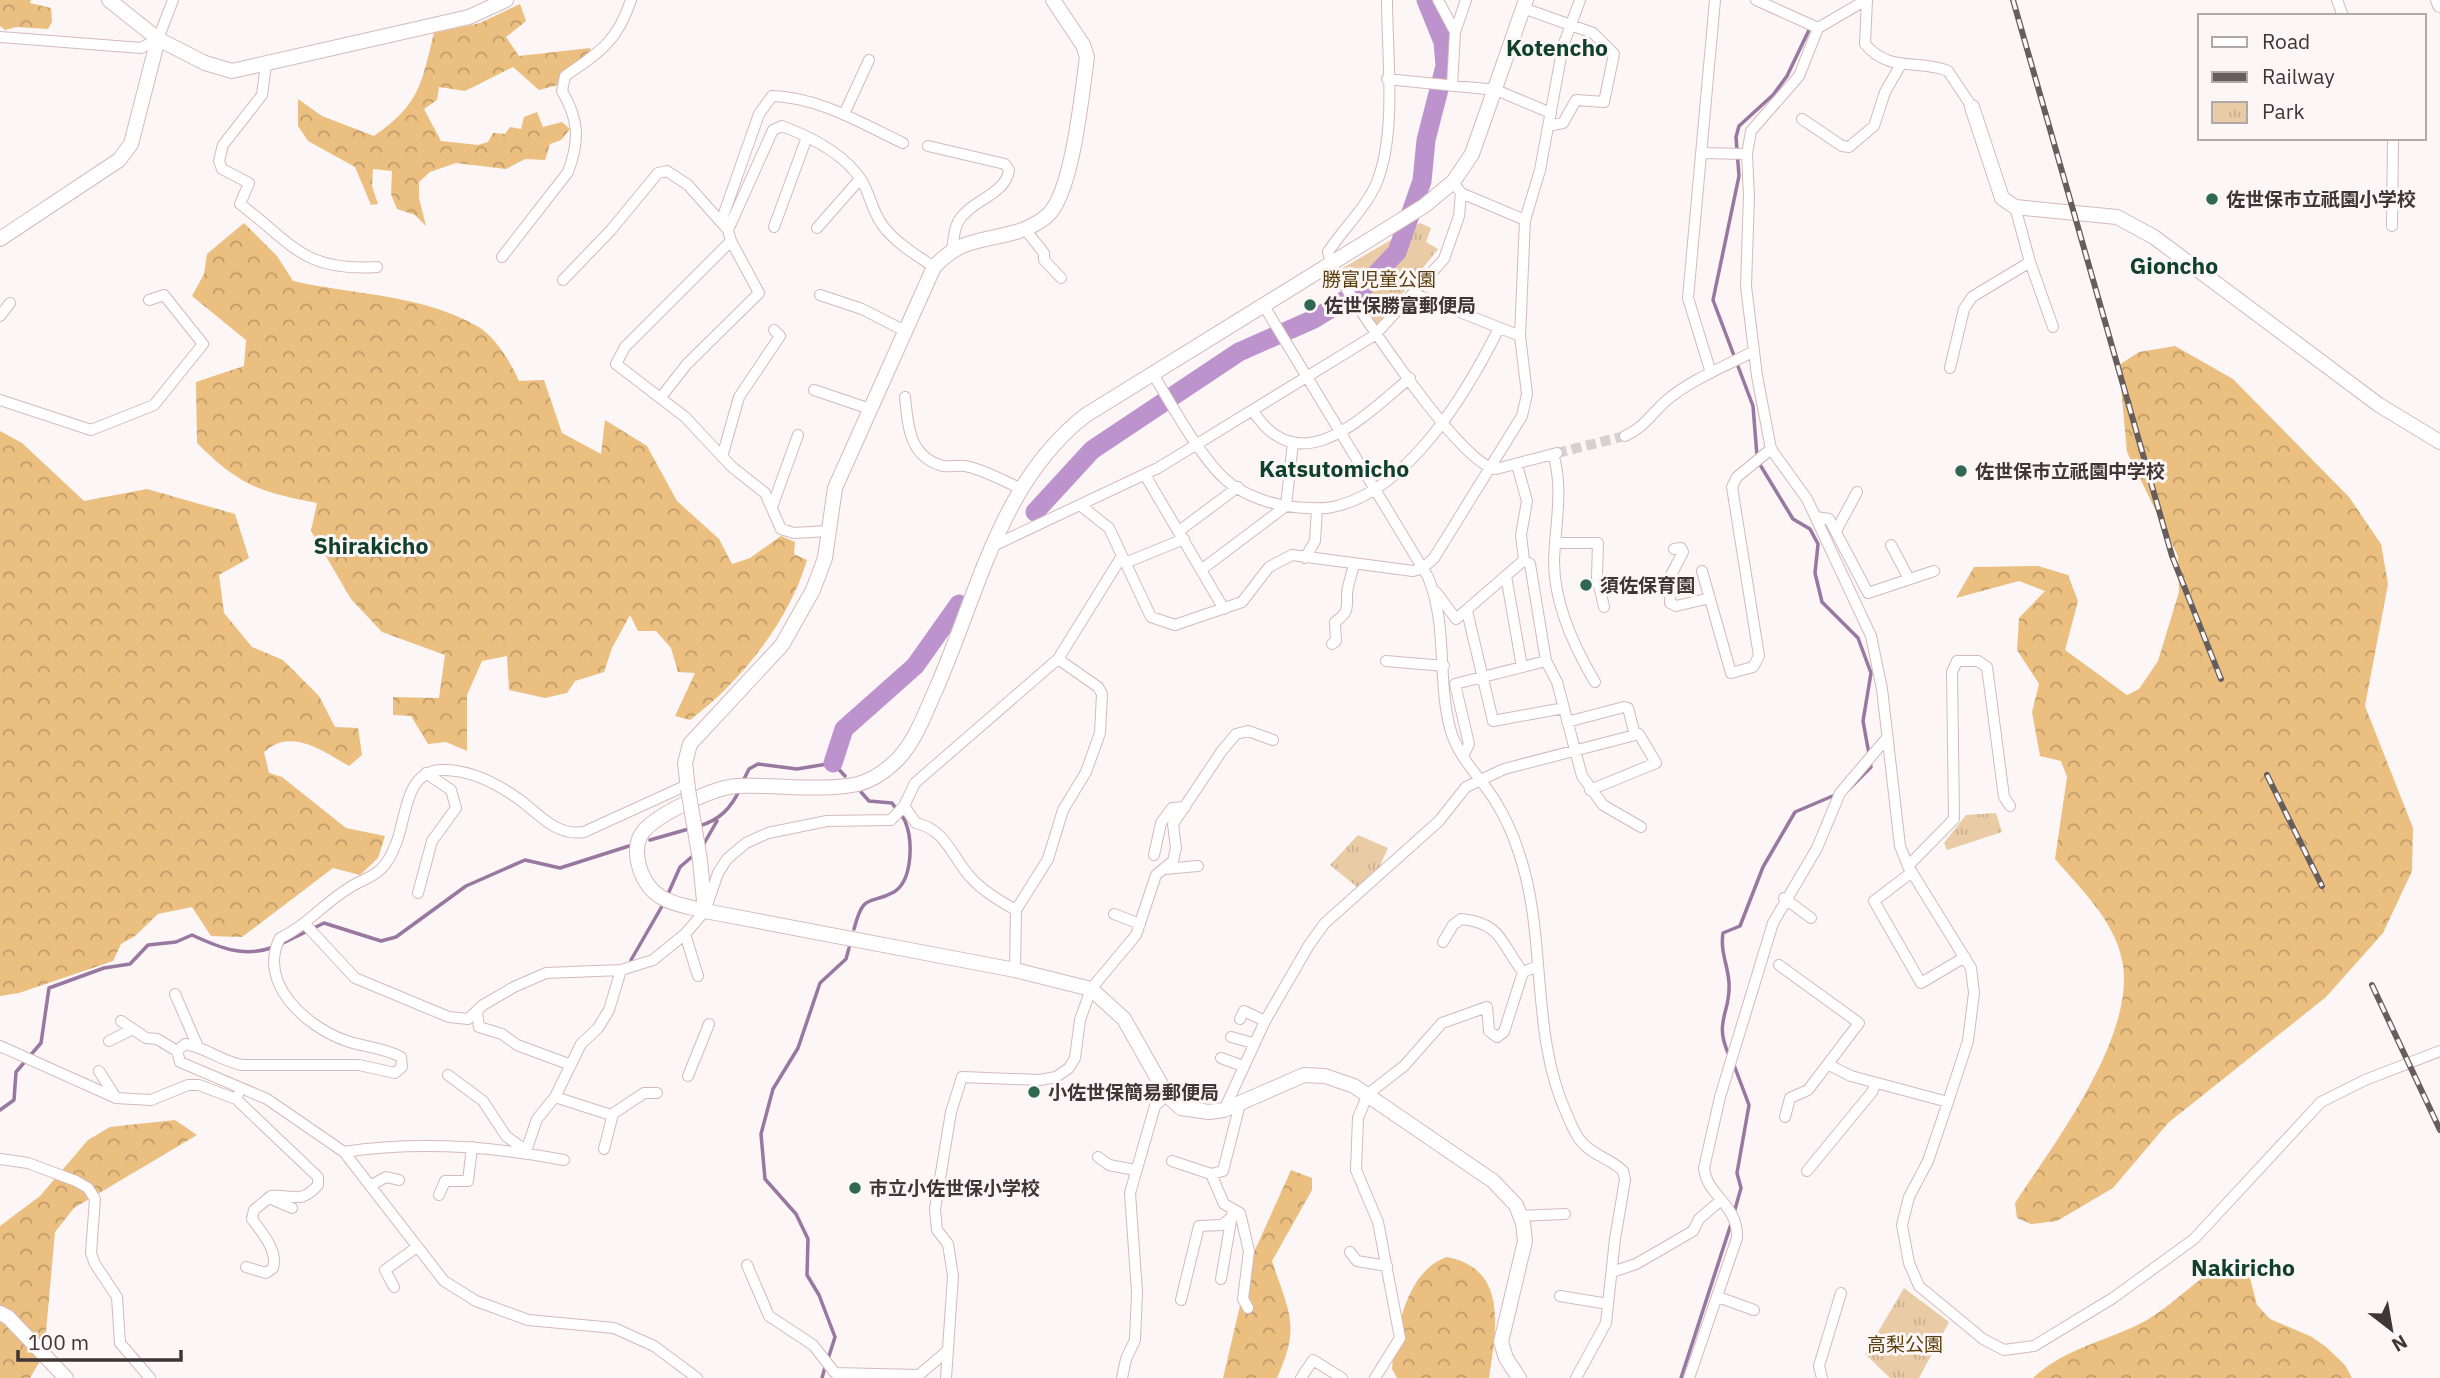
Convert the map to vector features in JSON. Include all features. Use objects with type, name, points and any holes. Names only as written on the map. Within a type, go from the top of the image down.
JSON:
[{"type":"street","points":[[109,0],[158,38],[205,62],[232,71],[469,17],[506,0]]},
{"type":"street","points":[[0,239],[108,170],[131,144],[158,38],[173,0]]},
{"type":"street","points":[[502,257],[568,172],[575,155],[573,139],[578,128],[575,114],[562,91],[565,76],[608,46],[622,25],[631,0]]},
{"type":"street","points":[[705,911],[700,860],[687,787],[685,763],[690,744],[782,645],[813,590],[825,558],[835,488],[934,267],[952,250],[978,238],[1024,228],[1049,213],[1060,197],[1070,161],[1087,57],[1083,45],[1053,0]]},
{"type":"street","points":[[1387,0],[1389,135],[1383,161],[1366,201],[1328,253],[1331,264],[1375,335],[1443,424],[1490,469]]},
{"type":"street","points":[[1438,0],[1455,32]]},
{"type":"street","points":[[1452,86],[1455,32],[1466,0]]},
{"type":"street","points":[[1080,505],[1109,528],[1146,610],[1161,622],[1175,625],[1188,623],[1242,602],[1269,567],[1292,555],[1399,571],[1423,568],[1444,544],[1522,416],[1527,394],[1520,336],[1525,220],[1570,25],[1580,0]]},
{"type":"street","points":[[1711,373],[1688,298],[1715,0]]},
{"type":"street","points":[[1756,0],[1818,28]]},
{"type":"street","points":[[1866,0],[1818,28],[1799,76],[1751,131],[1746,154],[1749,196],[1746,286],[1771,449],[1807,499],[1871,636],[1882,689],[1900,846],[1910,869],[1971,968],[1973,1016],[1928,1161],[1909,1197],[1902,1225],[1909,1263],[1919,1286],[1976,1334],[2004,1350],[2034,1346],[2113,1298],[2194,1239],[2321,1101],[2365,1080],[2440,1051]]},
{"type":"street","points":[[1866,0],[1866,44],[1874,54],[1900,66],[1948,71],[1972,107],[1985,140],[1996,187],[2003,198],[2015,207],[2126,220],[2154,237],[2379,405],[2440,442]]},
{"type":"street","points":[[2438,0],[2440,5]]},
{"type":"street","points":[[995,545],[1145,475],[1307,379],[1375,335],[1444,259],[1459,216],[1457,188],[1496,90],[1525,4],[1593,33],[1614,54],[1604,102],[1576,100],[1563,123],[1548,126]]},
{"type":"street","points":[[0,37],[141,48],[158,38]]},
{"type":"street","points":[[266,64],[262,95],[223,145],[219,161],[222,169],[249,183],[240,204],[304,257],[354,269],[377,267]]},
{"type":"street","points":[[844,114],[864,64]]},
{"type":"street","points":[[1802,119],[1842,146],[1849,147],[1874,126],[1885,92],[1900,66]]},
{"type":"street","points":[[1387,79],[1496,90],[1551,113]]},
{"type":"street","points":[[727,231],[759,114],[772,96],[792,96],[844,114],[903,143]]},
{"type":"street","points":[[828,531],[788,532],[782,529],[765,493],[722,457],[685,417],[616,364],[625,347],[727,231],[773,130],[782,126],[807,137],[846,163],[860,179],[881,224],[894,239],[934,267]]},
{"type":"street","points":[[774,227],[807,137]]},
{"type":"street","points":[[2392,226],[2393,140]]},
{"type":"street","points":[[928,146],[1005,164],[1009,170],[1008,179],[1002,186],[960,219],[952,250]]},
{"type":"street","points":[[1702,153],[1746,154]]},
{"type":"street","points":[[563,280],[611,230],[658,173],[667,171],[678,176],[727,231],[759,293],[687,364],[661,397]]},
{"type":"street","points":[[817,228],[860,179]]},
{"type":"street","points":[[1457,188],[1086,415],[1061,433],[1020,488],[982,568],[948,662],[926,711],[899,758],[878,775],[861,783],[834,787],[742,787],[712,792],[659,820],[642,833],[637,853],[639,871],[666,900],[705,911],[1015,970],[1091,989],[1124,1019],[1167,1096],[1181,1108],[1224,1111],[1304,1075],[1325,1076],[1368,1094],[1493,1181],[1516,1205],[1525,1241],[1501,1342],[1506,1358],[1519,1378]]},
{"type":"street","points":[[1457,188],[1525,220]]},
{"type":"street","points":[[2015,207],[2030,262],[2053,327]]},
{"type":"street","points":[[1024,228],[1044,253],[1044,260],[1060,278]]},
{"type":"street","points":[[1950,368],[1964,309],[1972,297],[2030,262]]},
{"type":"street","points":[[1415,294],[1498,330],[1520,336]]},
{"type":"street","points":[[0,400],[91,430],[154,405],[203,344],[164,295],[149,300]]},
{"type":"street","points":[[820,295],[862,309],[905,331]]},
{"type":"street","points":[[0,316],[10,303]]},
{"type":"street","points":[[1264,306],[1433,588],[1456,619],[1524,560]]},
{"type":"street","points":[[722,457],[739,397],[780,336],[774,330]]},
{"type":"street","points":[[1153,374],[1198,445],[1226,480],[1258,498],[1286,506],[1337,506],[1374,488],[1426,444],[1443,424],[1476,374],[1498,330]]},
{"type":"street","points":[[1625,436],[1640,430],[1667,400],[1754,351]]},
{"type":"street","points":[[1253,411],[1268,430],[1293,442],[1311,443],[1341,434],[1410,378]]},
{"type":"street","points":[[814,390],[870,409]]},
{"type":"street","points":[[905,397],[910,437],[917,450],[933,463],[947,467],[964,466],[1020,488]]},
{"type":"street","points":[[772,507],[798,435]]},
{"type":"street","points":[[1201,570],[1286,506],[1293,442]]},
{"type":"street","points":[[1702,571],[1731,673],[1753,667],[1759,656],[1732,487],[1738,477],[1771,449]]},
{"type":"street","points":[[1490,469],[1517,465],[1555,454],[1558,471],[1555,576],[1573,644],[1595,682]]},
{"type":"street","points":[[1517,465],[1527,501],[1521,535],[1524,560],[1530,564],[1546,661],[1557,682],[1582,776],[1590,790],[1616,815],[1640,827]]},
{"type":"street","points":[[1145,475],[1224,610]]},
{"type":"street","points":[[304,924],[355,978],[449,1017],[468,1019],[514,987],[546,973],[621,970],[653,960],[685,934],[705,911],[718,873],[727,859],[746,843],[791,827],[827,821],[877,823],[891,820],[902,809],[915,783],[1058,659],[1124,559],[1181,535],[1238,487]]},
{"type":"street","points":[[1836,531],[1857,492]]},
{"type":"street","points":[[1306,558],[1315,541],[1317,508]]},
{"type":"street","points":[[1816,517],[1829,519],[1868,593],[1934,571]]},
{"type":"street","points":[[1556,543],[1598,543],[1597,577],[1604,607]]},
{"type":"street","points":[[1891,545],[1909,579]]},
{"type":"street","points":[[1674,550],[1681,548],[1683,552],[1671,575],[1670,603],[1676,606],[1710,598]]},
{"type":"street","points":[[1332,644],[1336,641],[1335,622],[1346,614],[1349,606],[1347,594],[1354,564]]},
{"type":"street","points":[[1506,576],[1522,667]]},
{"type":"street","points":[[1433,588],[1443,643],[1451,730],[1462,756],[1497,803],[1518,851],[1534,912],[1536,967],[1553,1079],[1580,1140],[1614,1162],[1623,1171],[1625,1180],[1602,1333],[1581,1362],[1576,1378]]},
{"type":"street","points":[[1467,611],[1493,721],[1564,708]]},
{"type":"street","points":[[1015,970],[1016,910],[1048,859],[1063,810],[1086,772],[1100,733],[1102,694],[1098,687],[1058,659]]},
{"type":"street","points":[[1462,756],[1469,744],[1455,684],[1546,661]]},
{"type":"street","points":[[1965,957],[1921,983],[1874,901],[1910,869],[1954,819],[1952,672],[1957,661],[1978,661],[1987,667],[2004,797],[2010,806]]},
{"type":"street","points":[[1392,665],[1444,666]]},
{"type":"street","points":[[1567,722],[1624,706],[1628,708],[1635,735]]},
{"type":"street","points":[[946,1378],[953,1276],[948,1244],[937,1230],[935,1209],[957,1087],[962,1077],[1027,1081],[1056,1077],[1075,1058],[1080,1020],[1091,989],[1136,935],[1156,875],[1172,861],[1176,848],[1173,824],[1220,752],[1236,734],[1248,731],[1273,740]]},
{"type":"street","points":[[1224,1111],[1253,1043],[1294,966],[1325,923],[1439,821],[1466,787],[1504,769],[1639,734],[1656,763],[1590,790]]},
{"type":"street","points":[[1689,1378],[1737,1238],[1735,1215],[1705,1177],[1704,1168],[1723,1086],[1773,923],[1784,898],[1817,848],[1840,793],[1886,739]]},
{"type":"street","points":[[177,1051],[185,1044],[198,1047],[225,1062],[242,1065],[359,1065],[395,1073],[402,1067],[401,1057],[343,1040],[311,1022],[289,1002],[277,977],[276,946],[280,939],[304,924],[328,902],[381,869],[396,844],[410,793],[419,778],[426,774],[452,770],[487,781],[521,801],[548,824],[574,834],[687,787]]},
{"type":"street","points":[[418,892],[432,841],[456,808],[451,789],[426,774]]},
{"type":"street","points":[[1154,855],[1161,823],[1172,808],[1185,807]]},
{"type":"street","points":[[902,809],[916,824],[929,826],[953,848],[972,879],[1016,910]]},
{"type":"street","points":[[1164,869],[1198,866]]},
{"type":"street","points":[[1784,898],[1811,918]]},
{"type":"street","points":[[1114,914],[1140,924]]},
{"type":"street","points":[[1374,1378],[1401,1338],[1378,1222],[1356,1170],[1354,1135],[1368,1094],[1404,1066],[1442,1023],[1487,1007],[1488,1026],[1492,1036],[1503,1032],[1523,972],[1499,932],[1471,920],[1461,919],[1453,925],[1443,942]]},
{"type":"street","points":[[685,934],[698,976]]},
{"type":"street","points":[[1779,965],[1858,1023],[1808,1090],[1790,1098],[1785,1117]]},
{"type":"street","points":[[1523,972],[1536,967]]},
{"type":"street","points":[[526,1151],[537,1119],[555,1097],[581,1044],[598,1028],[609,1010],[621,970]]},
{"type":"street","points":[[175,994],[198,1047]]},
{"type":"street","points":[[477,1011],[478,1027],[502,1034],[517,1045],[571,1065]]},
{"type":"street","points":[[1240,1019],[1244,1011],[1265,1021]]},
{"type":"street","points":[[121,1021],[133,1030],[177,1051],[180,1062],[239,1095],[318,1177],[318,1185],[309,1195],[296,1199],[281,1195],[269,1198],[254,1210],[252,1219],[271,1246],[276,1260],[273,1268],[266,1273],[246,1267]]},
{"type":"street","points":[[688,1076],[709,1024]]},
{"type":"street","points":[[109,1041],[133,1030]]},
{"type":"street","points":[[1231,1037],[1253,1043]]},
{"type":"street","points":[[0,1046],[116,1098],[151,1100],[188,1085],[199,1085],[267,1099],[344,1152],[444,1282],[476,1301],[528,1320],[614,1328],[654,1346],[697,1378]]},
{"type":"street","points":[[1221,1058],[1243,1066]]},
{"type":"street","points":[[1829,1065],[1876,1083],[1912,1090],[1948,1102]]},
{"type":"street","points":[[99,1070],[116,1098]]},
{"type":"street","points":[[448,1075],[482,1101],[506,1136],[526,1151]]},
{"type":"street","points":[[1807,1171],[1872,1092],[1876,1083]]},
{"type":"street","points":[[604,1149],[613,1114],[644,1093],[657,1093]]},
{"type":"street","points":[[1122,1378],[1126,1359],[1135,1340],[1137,1292],[1130,1193],[1155,1106],[1167,1096]]},
{"type":"street","points":[[555,1097],[613,1114]]},
{"type":"street","points":[[1172,1161],[1211,1174],[1223,1171],[1240,1104]]},
{"type":"street","points":[[344,1152],[383,1146],[471,1147],[526,1151],[564,1160]]},
{"type":"street","points":[[439,1195],[445,1181],[468,1181],[471,1147]]},
{"type":"street","points":[[1098,1157],[1109,1165],[1135,1170]]},
{"type":"street","points":[[0,1158],[28,1163],[88,1188],[95,1199],[92,1253],[95,1264],[117,1297],[116,1327],[120,1343],[150,1378]]},
{"type":"street","points":[[1211,1174],[1224,1204],[1232,1213],[1240,1213],[1249,1251],[1243,1299],[1248,1308]]},
{"type":"street","points":[[370,1186],[386,1177],[399,1180]]},
{"type":"street","points":[[269,1198],[292,1208]]},
{"type":"street","points":[[1612,1272],[1636,1264],[1693,1231],[1699,1219],[1721,1200]]},
{"type":"street","points":[[1222,1279],[1232,1213]]},
{"type":"street","points":[[1181,1300],[1199,1226],[1222,1225],[1232,1213]]},
{"type":"street","points":[[1520,1216],[1565,1214]]},
{"type":"street","points":[[394,1287],[385,1270],[417,1247]]},
{"type":"street","points":[[1350,1252],[1357,1261],[1387,1266]]},
{"type":"street","points":[[747,1265],[769,1316],[804,1338],[835,1373],[849,1376],[919,1375],[947,1351]]},
{"type":"street","points":[[1822,1378],[1819,1366],[1841,1293]]},
{"type":"street","points":[[1560,1296],[1608,1304]]},
{"type":"street","points":[[1718,1297],[1754,1310]]},
{"type":"street","points":[[0,1313],[8,1317],[66,1378]]},
{"type":"street","points":[[1301,1378],[1313,1360],[1342,1378]]},
{"type":"green space","points":[[0,0],[31,0],[30,3],[51,8],[52,22],[48,29],[17,27],[5,30],[0,26]]},
{"type":"green space","points":[[520,4],[526,21],[506,37],[519,56],[590,48],[591,54],[569,82],[539,90],[513,67],[465,91],[439,87],[437,100],[424,109],[441,141],[478,145],[488,142],[493,133],[505,134],[510,127],[521,129],[524,117],[537,112],[543,127],[562,122],[570,129],[561,140],[550,144],[545,160],[525,159],[506,169],[456,163],[430,172],[419,182],[419,198],[426,226],[415,215],[397,209],[391,194],[392,171],[373,169],[372,186],[378,204],[371,205],[355,167],[308,141],[298,126],[298,99],[322,116],[374,136],[410,103],[426,67],[434,33],[480,23]]},
{"type":"green space","points":[[244,223],[277,256],[293,281],[410,301],[456,315],[484,330],[502,350],[519,381],[544,380],[562,433],[601,454],[605,420],[647,446],[677,501],[719,539],[732,564],[750,558],[781,536],[795,542],[794,554],[807,560],[799,583],[776,627],[745,669],[690,720],[675,716],[695,673],[678,672],[671,648],[656,631],[638,631],[630,615],[612,648],[604,672],[575,681],[567,693],[545,698],[509,690],[507,656],[482,661],[467,695],[467,751],[446,742],[428,744],[411,716],[393,715],[393,697],[439,698],[445,655],[382,632],[351,599],[311,531],[317,503],[251,485],[225,469],[197,443],[196,382],[244,366],[246,340],[192,296],[204,274],[207,254]]},
{"type":"green space","name":"勝富児童公園","points":[[1420,223],[1431,228],[1426,242],[1438,249],[1378,324],[1373,325],[1341,269]]},
{"type":"green space","points":[[2175,346],[2233,379],[2349,497],[2381,544],[2388,584],[2365,706],[2413,828],[2412,871],[2383,933],[2326,997],[2168,1123],[2113,1188],[2057,1221],[2031,1224],[2017,1218],[2015,1203],[2070,1119],[2105,1053],[2118,1020],[2124,989],[2122,960],[2112,931],[2104,918],[2055,859],[2067,777],[2061,761],[2040,756],[2032,712],[2039,684],[2017,650],[2019,618],[2045,591],[2019,581],[1956,598],[1974,567],[2038,566],[2068,575],[2078,601],[2065,650],[2127,695],[2139,689],[2158,661],[2179,592],[2178,556],[2127,452],[2119,365],[2139,352]]},
{"type":"green space","points":[[0,431],[22,443],[84,501],[147,489],[235,514],[249,558],[219,575],[224,613],[252,647],[283,660],[319,696],[335,727],[358,728],[362,755],[349,766],[318,748],[296,741],[285,742],[264,752],[269,773],[282,777],[346,828],[385,836],[378,858],[360,875],[333,868],[242,937],[211,936],[192,907],[158,914],[135,936],[121,944],[113,961],[19,993],[0,996]]},
{"type":"green space","points":[[1996,813],[2002,832],[1947,850],[1944,843],[1966,815]]},
{"type":"green space","points":[[1358,835],[1388,848],[1379,868],[1357,887],[1330,865]]},
{"type":"green space","points":[[175,1120],[197,1135],[74,1208],[55,1232],[44,1354],[30,1378],[0,1378],[0,1226],[40,1196],[88,1140],[110,1127]]},
{"type":"green space","points":[[1291,1170],[1312,1178],[1312,1190],[1272,1261],[1290,1319],[1289,1345],[1277,1378],[1223,1378],[1251,1259]]},
{"type":"green space","points":[[1447,1257],[1467,1264],[1481,1274],[1489,1288],[1494,1304],[1495,1322],[1489,1378],[1397,1378],[1392,1369],[1400,1321],[1406,1304],[1422,1275],[1433,1264]]},
{"type":"green space","points":[[2221,1266],[2238,1266],[2250,1278],[2257,1305],[2270,1319],[2312,1337],[2326,1347],[2345,1365],[2352,1378],[2033,1378],[2059,1359],[2147,1320]]},
{"type":"green space","name":"高梨公園","points":[[1904,1288],[1949,1322],[1919,1378],[1890,1378],[1865,1354]]},
{"type":"waterway","points":[[1035,512],[1092,450],[1239,352],[1314,319],[1361,290],[1397,252],[1422,181],[1426,140],[1445,66],[1443,42],[1426,0]]},
{"type":"waterway","points":[[1757,456],[1753,406],[1713,300],[1739,176],[1736,137],[1739,126],[1773,95],[1787,76],[1809,30]]},
{"type":"waterway","points":[[1759,463],[1793,519],[1810,529],[1818,544],[1815,573],[1822,602],[1858,638],[1871,673],[1863,721],[1869,754]]},
{"type":"waterway","points":[[833,763],[844,729],[915,666],[959,604]]},
{"type":"waterway","points":[[1848,790],[1871,767],[1870,762]]},
{"type":"waterway","points":[[743,781],[749,769],[758,764],[797,769],[833,763],[845,776]]},
{"type":"waterway","points":[[699,826],[724,812],[740,789]]},
{"type":"waterway","points":[[854,929],[864,904],[886,896],[900,886],[905,879],[910,859],[908,829],[902,816],[892,803],[869,801],[861,792]]},
{"type":"waterway","points":[[1729,1055],[1724,1043],[1722,1025],[1729,993],[1723,933],[1740,926],[1763,867],[1795,812],[1835,795]]},
{"type":"waterway","points":[[702,847],[717,821]]},
{"type":"waterway","points":[[650,840],[692,828]]},
{"type":"waterway","points":[[281,944],[324,923],[381,941],[396,937],[466,886],[525,860],[560,868],[629,846]]},
{"type":"waterway","points":[[668,894],[680,867],[694,855]]},
{"type":"waterway","points":[[631,960],[665,901]]},
{"type":"waterway","points":[[0,1110],[14,1100],[16,1072],[41,1043],[49,988],[104,968],[130,964],[148,945],[176,942],[192,935],[232,950],[252,952],[274,947]]},
{"type":"waterway","points":[[828,1359],[835,1337],[819,1295],[807,1275],[808,1239],[796,1214],[765,1179],[761,1134],[773,1089],[798,1048],[820,983],[846,959],[849,948]]},
{"type":"waterway","points":[[1734,1065],[1749,1105],[1737,1173],[1741,1188],[1734,1213]]},
{"type":"waterway","points":[[1681,1378],[1731,1224]]},
{"type":"waterway","points":[[822,1378],[825,1367]]},
{"type":"tunnel","points":[[1557,453],[1625,436]]},
{"type":"railway","points":[[2013,0],[2172,556],[2221,679]]},
{"type":"railway","points":[[2267,775],[2322,886]]},
{"type":"railway","points":[[2372,985],[2440,1130]]},
{"type":"place","name":"佐世保市立祇園小学校","points":[[2212,199]]},
{"type":"place","name":"佐世保勝富郵便局","points":[[1310,305]]},
{"type":"place","name":"佐世保市立祇園中学校","points":[[1961,471]]},
{"type":"place","name":"須佐保育園","points":[[1586,585]]},
{"type":"place","name":"小佐世保簡易郵便局","points":[[1034,1092]]},
{"type":"place","name":"市立小佐世保小学校","points":[[855,1188]]},
{"type":"district","name":"Kotencho","points":[[1557,47]]},
{"type":"district","name":"Gioncho","points":[[2174,265]]},
{"type":"district","name":"Katsutomicho","points":[[1334,468]]},
{"type":"district","name":"Shirakicho","points":[[371,545]]},
{"type":"district","name":"Nakiricho","points":[[2243,1267]]}]
